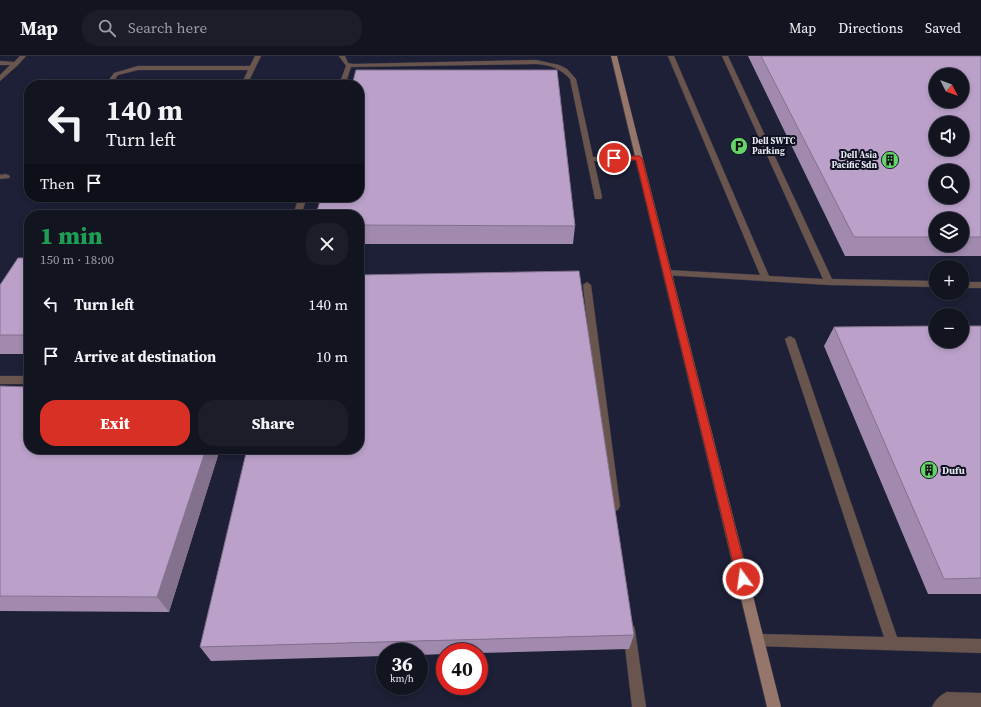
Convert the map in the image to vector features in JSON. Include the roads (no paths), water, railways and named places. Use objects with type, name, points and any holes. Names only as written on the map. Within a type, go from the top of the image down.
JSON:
[{"type":"street","points":[[614,56],[774,707]]},
{"type":"lane","points":[[0,79],[23,56]]},
{"type":"lane","points":[[246,80],[258,56]]},
{"type":"lane","points":[[342,56],[343,60],[353,66],[536,62],[559,66],[564,69],[573,79],[598,197]]},
{"type":"lane","points":[[671,56],[766,280]]},
{"type":"lane","points":[[725,56],[829,282]]},
{"type":"lane","points":[[0,63],[16,64]]},
{"type":"lane","points":[[344,80],[349,64]]},
{"type":"lane","points":[[112,80],[116,74],[138,68],[252,68]]},
{"type":"lane","points":[[590,159],[639,158]]},
{"type":"lane","points":[[667,273],[766,280],[929,284]]},
{"type":"lane","points":[[969,285],[981,285]]},
{"type":"lane","points":[[587,286],[616,520]]},
{"type":"lane","points":[[790,339],[894,644]]},
{"type":"lane","points":[[0,380],[24,380]]},
{"type":"lane","points":[[628,621],[639,707]]},
{"type":"lane","points":[[758,640],[981,646]]},
{"type":"lane","points":[[939,707],[947,700],[981,700]]},
{"type":"place","name":"Dell SWTC Parking","points":[[739,146]]},
{"type":"place","name":"Dell Asia Pacific Sdn","points":[[890,160]]},
{"type":"place","name":"Dufu","points":[[929,470]]}]
